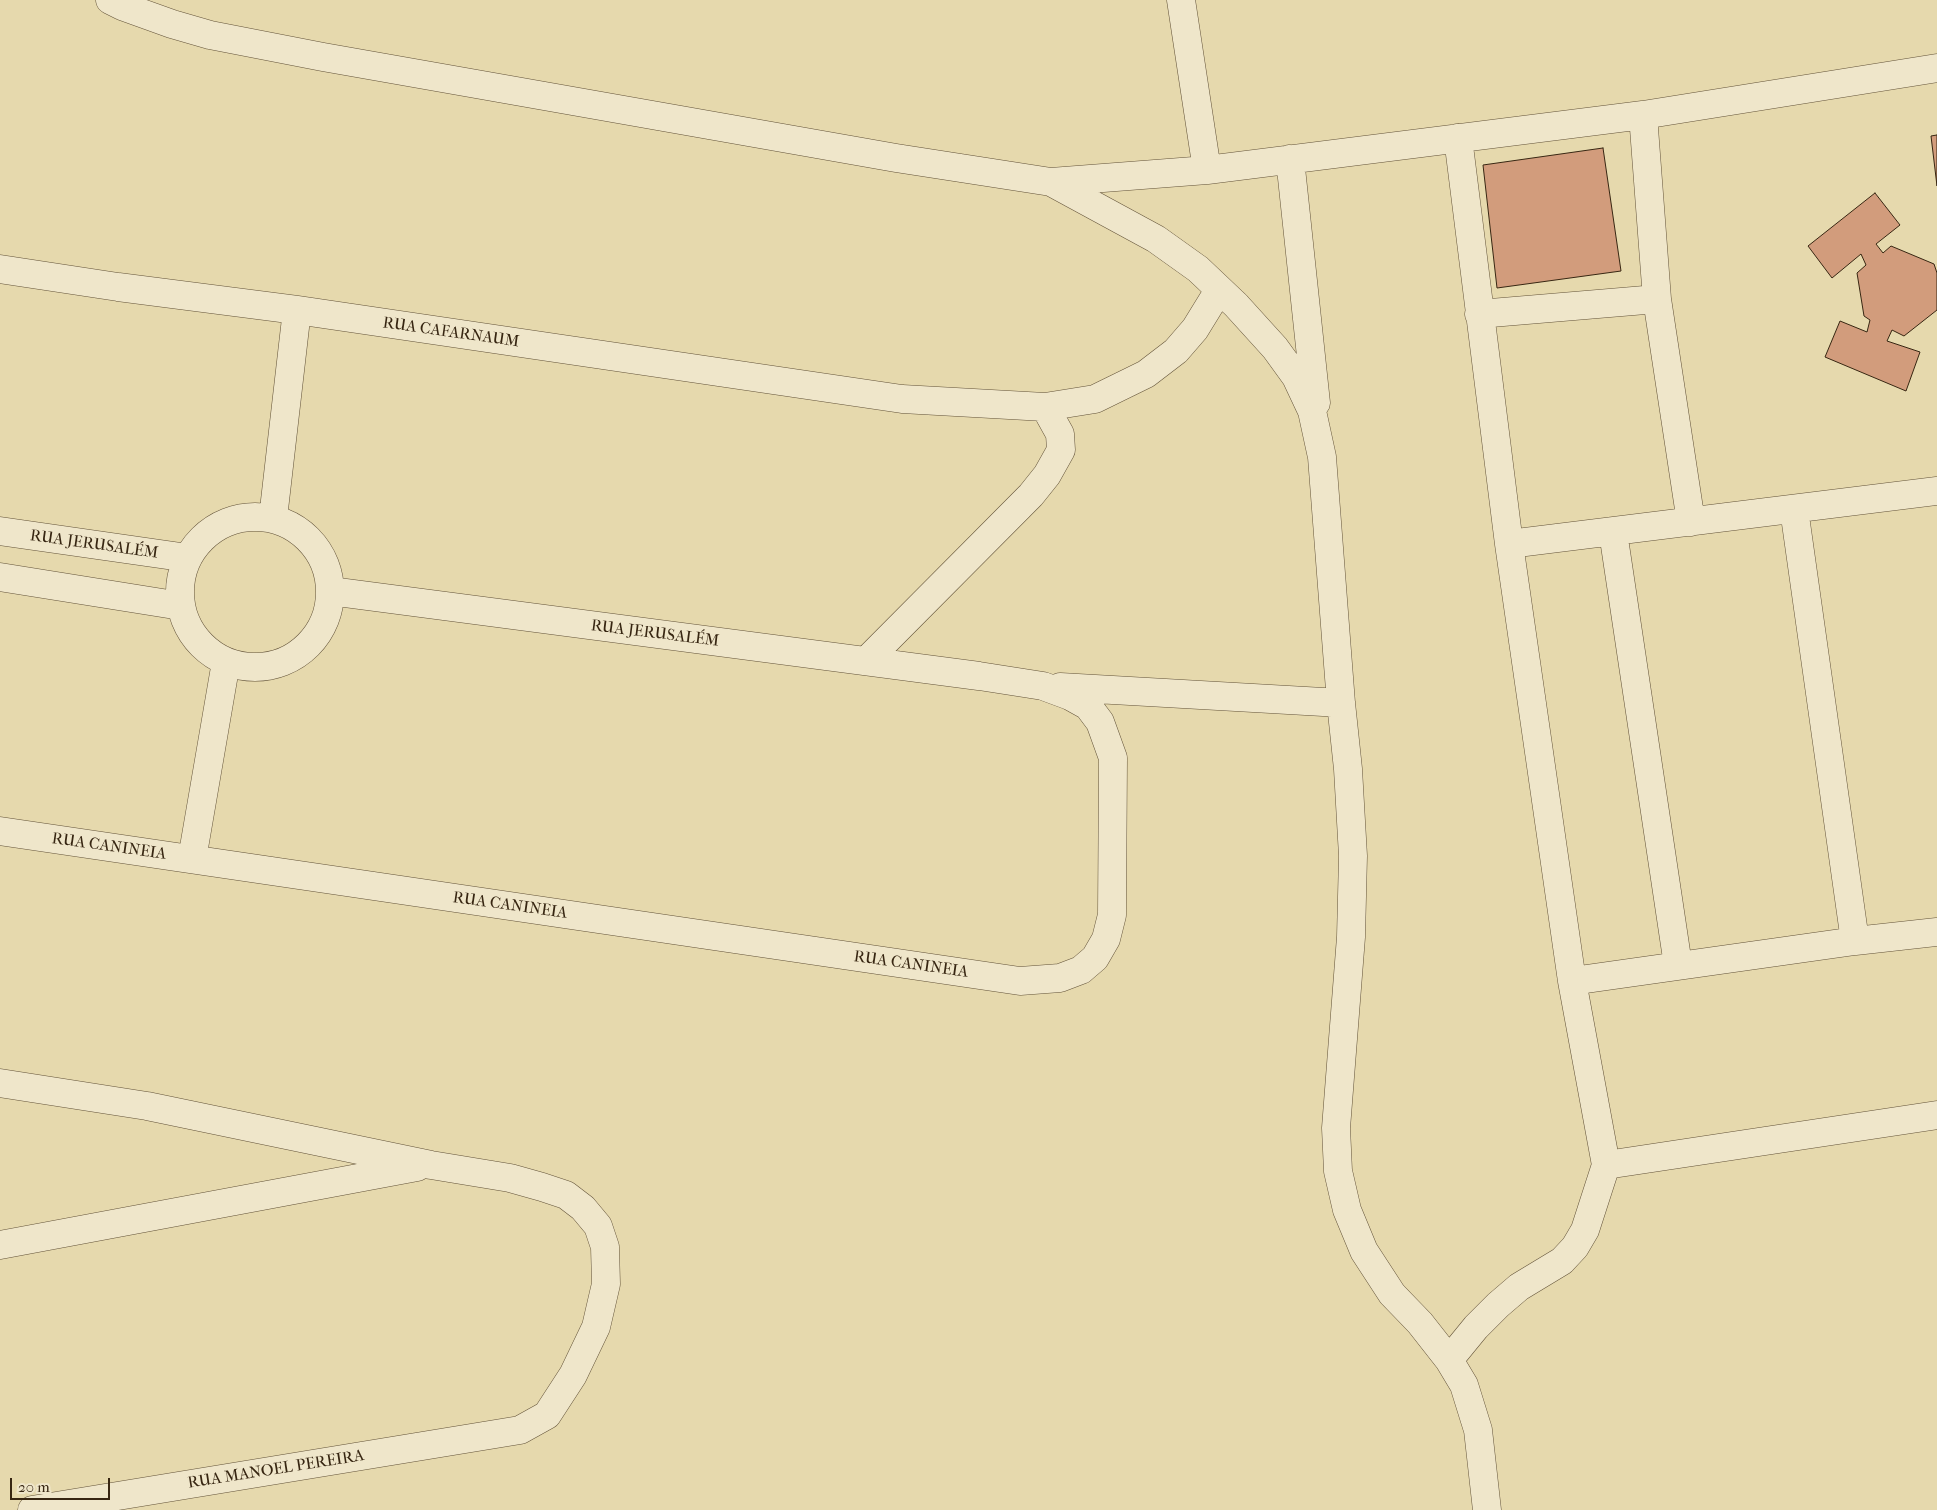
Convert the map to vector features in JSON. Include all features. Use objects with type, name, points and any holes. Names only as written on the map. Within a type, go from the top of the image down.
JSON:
[{"type":"street","points":[[110,0],[172,24],[210,35],[886,156],[1051,182],[1207,170],[1643,115],[1937,68]]},
{"type":"street","points":[[1182,0],[1207,170]]},
{"type":"street","points":[[1643,115],[1657,299],[1691,522]]},
{"type":"street","points":[[1449,1360],[1476,1327],[1498,1305],[1519,1288],[1562,1261],[1575,1247],[1585,1230],[1606,1165],[1572,981],[1510,544],[1479,314],[1458,138]]},
{"type":"street","points":[[1290,160],[1322,457],[1341,703],[1348,768],[1353,856],[1352,937],[1336,1128],[1338,1171],[1347,1210],[1364,1250],[1392,1294],[1420,1323],[1449,1360],[1464,1384],[1478,1430],[1487,1510]]},
{"type":"street","points":[[1051,182],[1156,239],[1198,269],[1236,305],[1275,348],[1296,377],[1312,411],[1322,457]]},
{"type":"street","name":"RUA CAFARNAUM","points":[[0,269],[118,287],[297,310],[902,399],[1045,407],[1095,399],[1146,374],[1176,351],[1195,329],[1220,290]]},
{"type":"street","points":[[1479,314],[1657,299]]},
{"type":"street","points":[[272,518],[297,310]]},
{"type":"street","points":[[866,661],[1031,496],[1047,475],[1061,450],[1060,434],[1045,407]]},
{"type":"street","points":[[1510,544],[1937,491]]},
{"type":"street","points":[[1794,509],[1855,941]]},
{"type":"street","points":[[248,517],[272,518],[296,528],[314,544],[326,566],[330,591],[326,616],[314,638],[296,655],[274,664],[250,667],[226,662],[205,649],[190,630],[181,606],[180,582],[188,558],[203,538],[223,523],[248,517]]},
{"type":"street","name":"RUA JERUSALÉM","points":[[0,532],[188,558]]},
{"type":"street","points":[[1613,532],[1678,965]]},
{"type":"street","points":[[0,577],[181,606]]},
{"type":"street","name":"RUA JERUSALÉM","points":[[330,591],[1043,686]]},
{"type":"street","points":[[192,859],[226,662]]},
{"type":"street","points":[[1043,686],[1341,703]]},
{"type":"street","name":"RUA CANINEIA","points":[[0,831],[1020,981],[1060,978],[1081,970],[1095,958],[1106,939],[1112,915],[1113,758],[1100,722],[1088,706],[1070,696],[1043,686]]},
{"type":"street","points":[[1572,981],[1855,941],[1937,932]]},
{"type":"street","points":[[0,1083],[147,1106],[431,1165]]},
{"type":"street","points":[[1606,1165],[1937,1115]]},
{"type":"street","points":[[0,1244],[431,1165]]},
{"type":"street","name":"RUA MANOEL PEREIRA","points":[[32,1510],[125,1502],[520,1430],[546,1415],[573,1375],[596,1327],[606,1284],[606,1247],[598,1226],[583,1208],[566,1195],[510,1178],[431,1165]]},
{"type":"building","points":[[1937,135],[1937,186],[1931,136]]},
{"type":"building","points":[[1603,148],[1621,271],[1497,288],[1483,165]]},
{"type":"building","points":[[1875,193],[1900,225],[1876,244],[1883,253],[1891,246],[1934,264],[1937,273],[1937,310],[1904,336],[1892,330],[1887,341],[1920,352],[1906,391],[1825,357],[1840,321],[1867,332],[1870,320],[1864,316],[1857,273],[1866,265],[1861,254],[1832,278],[1808,246]]}]
